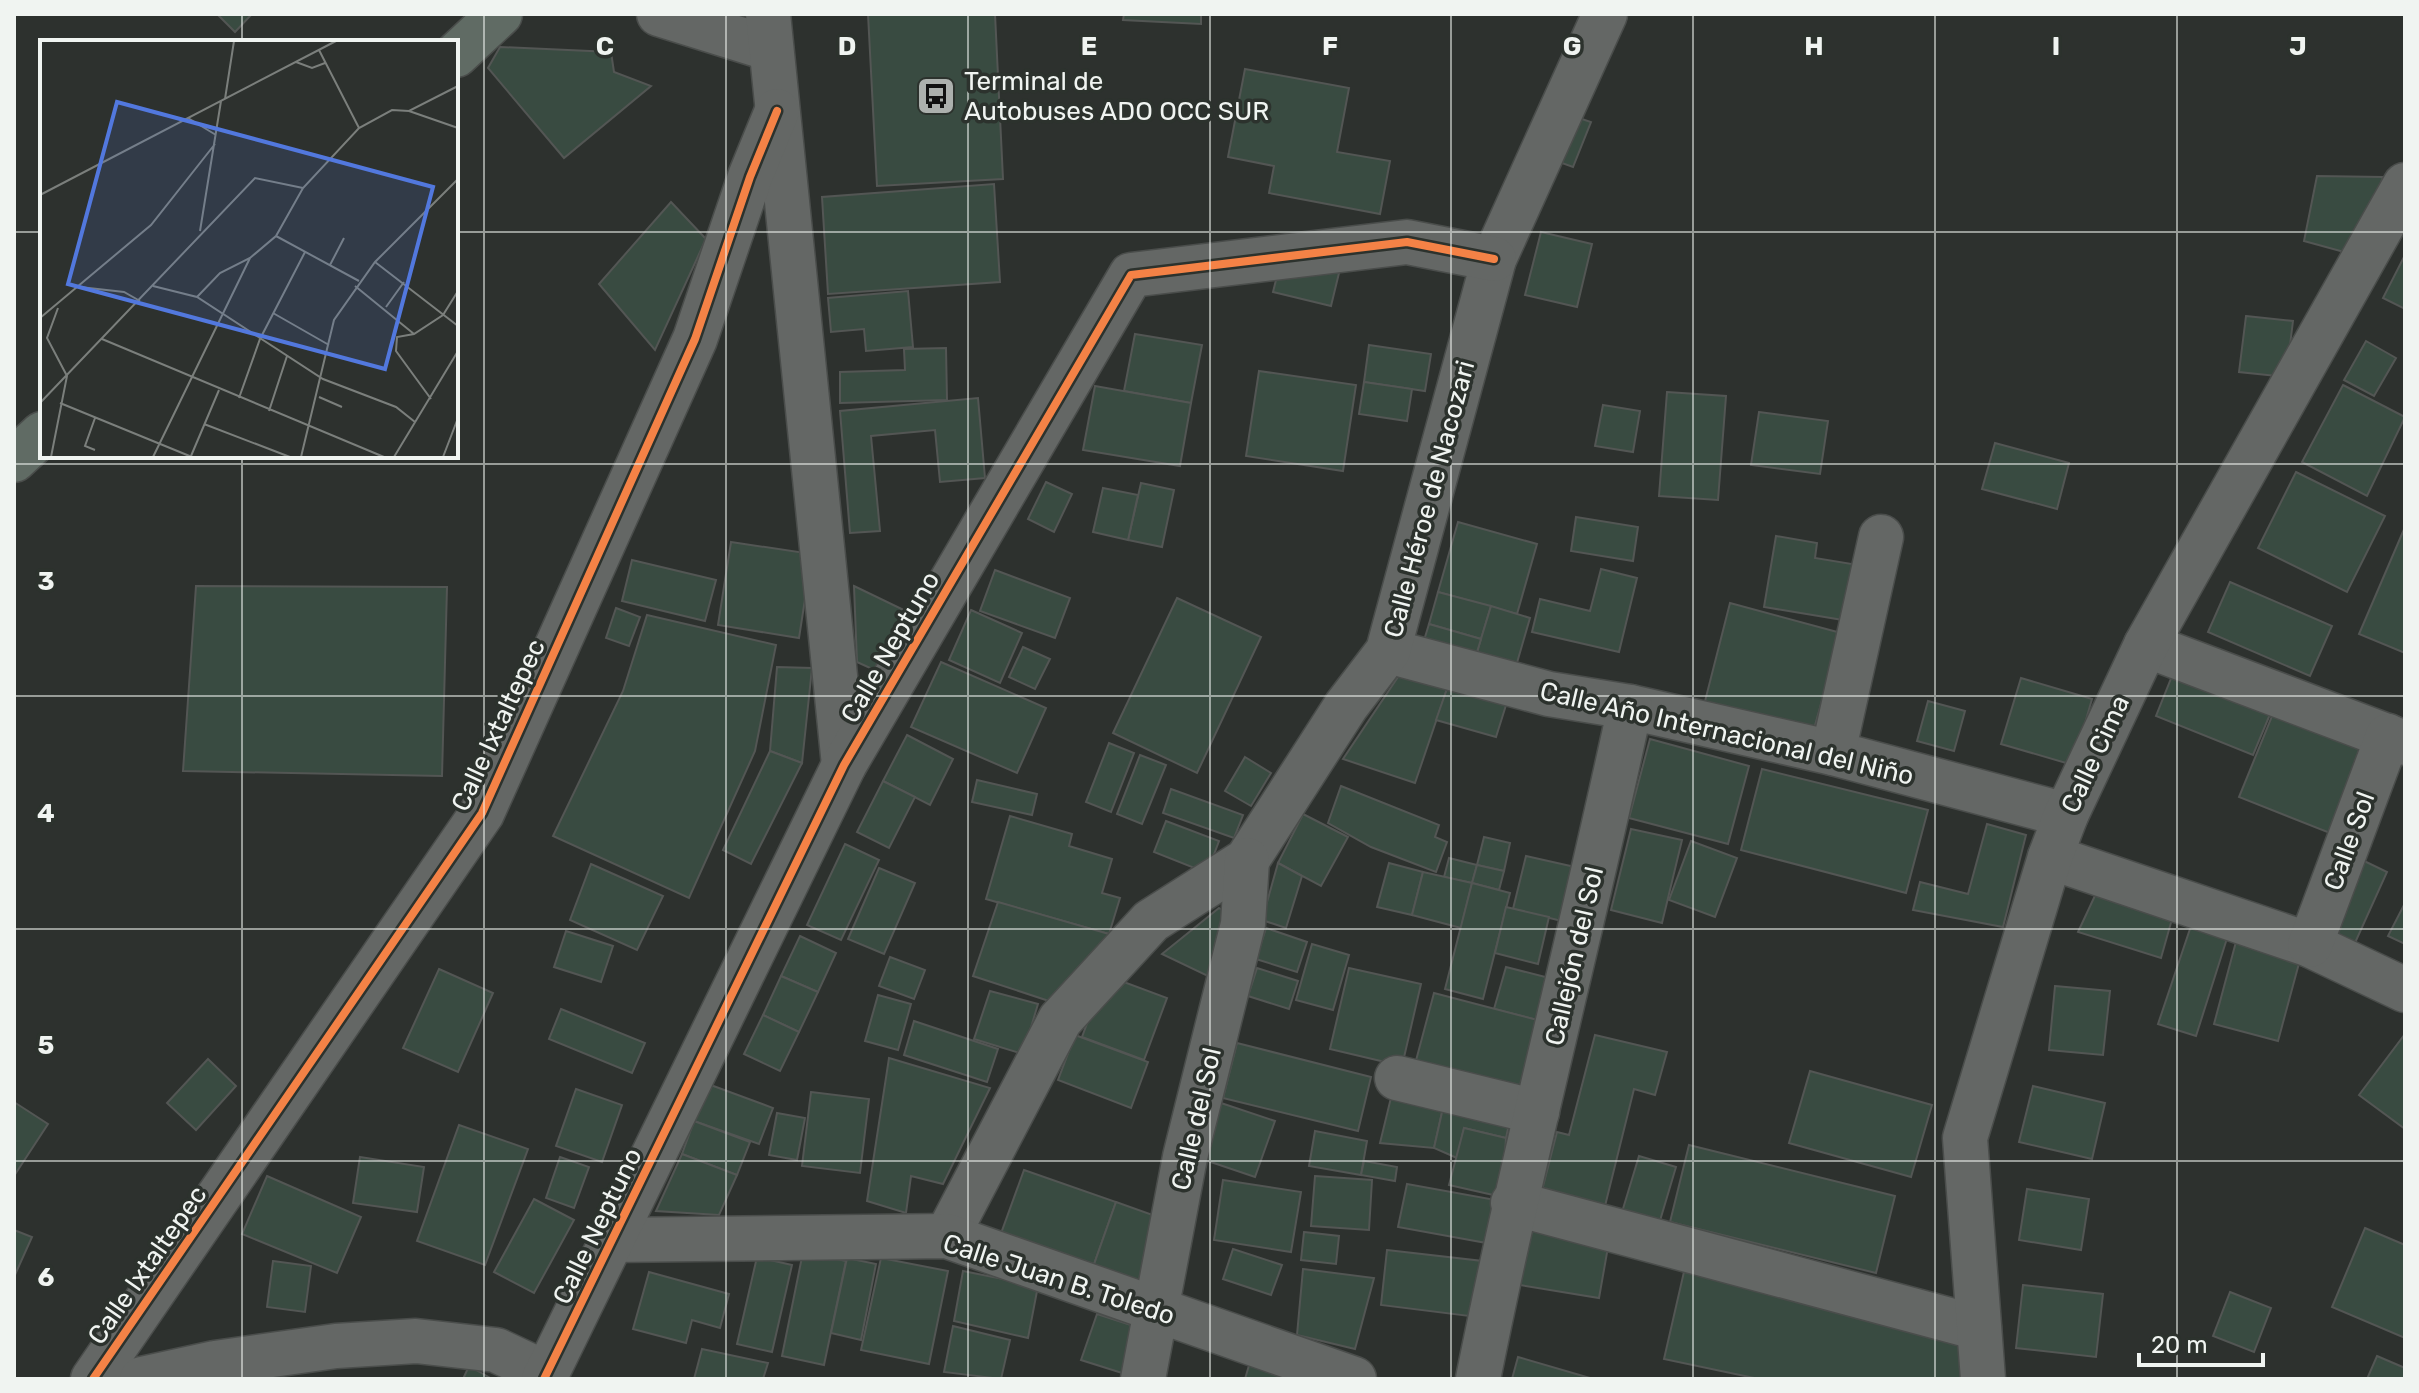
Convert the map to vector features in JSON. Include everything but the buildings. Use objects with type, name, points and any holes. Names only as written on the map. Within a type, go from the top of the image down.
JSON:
[{"type":"main road","points":[[458,53],[500,14]]},
{"type":"main road","points":[[14,460],[40,436]]},
{"type":"street","points":[[659,14],[769,32],[844,765]]},
{"type":"street","name":"Calle Héroe de Nacozari","points":[[947,1236],[1060,1020],[1151,921],[1247,860],[1346,706],[1388,651],[1494,259],[1605,14]]},
{"type":"street","name":"Calle Ixtaltepec","points":[[93,1379],[482,813],[695,339],[750,177],[777,111]]},
{"type":"street","name":"Calle Cima","points":[[1983,1379],[1965,1138],[2050,857],[2066,815],[2146,645],[2405,185]]},
{"type":"street","name":"Calle Neptuno","points":[[546,1376],[844,765],[1131,275],[1407,242],[1494,259]]},
{"type":"street","points":[[1833,753],[1881,537]]},
{"type":"street","points":[[2146,645],[2396,739]]},
{"type":"street","name":"Calle Año Internacional del Niño","points":[[1388,651],[1549,694],[1630,707],[1833,753],[2066,815]]},
{"type":"street","name":"Callejón del Sol","points":[[1478,1379],[1513,1203],[1537,1112],[1630,707]]},
{"type":"street","name":"Calle Sol","points":[[2310,945],[2396,739]]},
{"type":"street","points":[[2050,857],[2310,945],[2405,990]]},
{"type":"street","name":"Calle del Sol","points":[[1143,1379],[1185,1157],[1243,924],[1247,860]]},
{"type":"street","points":[[1397,1078],[1537,1112]]},
{"type":"street","points":[[1513,1203],[1979,1328]]},
{"type":"street","name":"Calle Juan B. Toledo","points":[[610,1240],[947,1236],[1354,1379]]},
{"type":"street","points":[[142,1379],[215,1363],[336,1346],[416,1341],[496,1350],[546,1376]]},
{"type":"cycle path","points":[[93,1379],[482,813],[695,339],[750,177],[777,111]]},
{"type":"cycle path","points":[[544,1379],[844,765],[1131,275],[1407,242],[1494,259]]},
{"type":"place","name":"Terminal de Autobuses ADO OCC SUR","points":[[936,96]]}]
